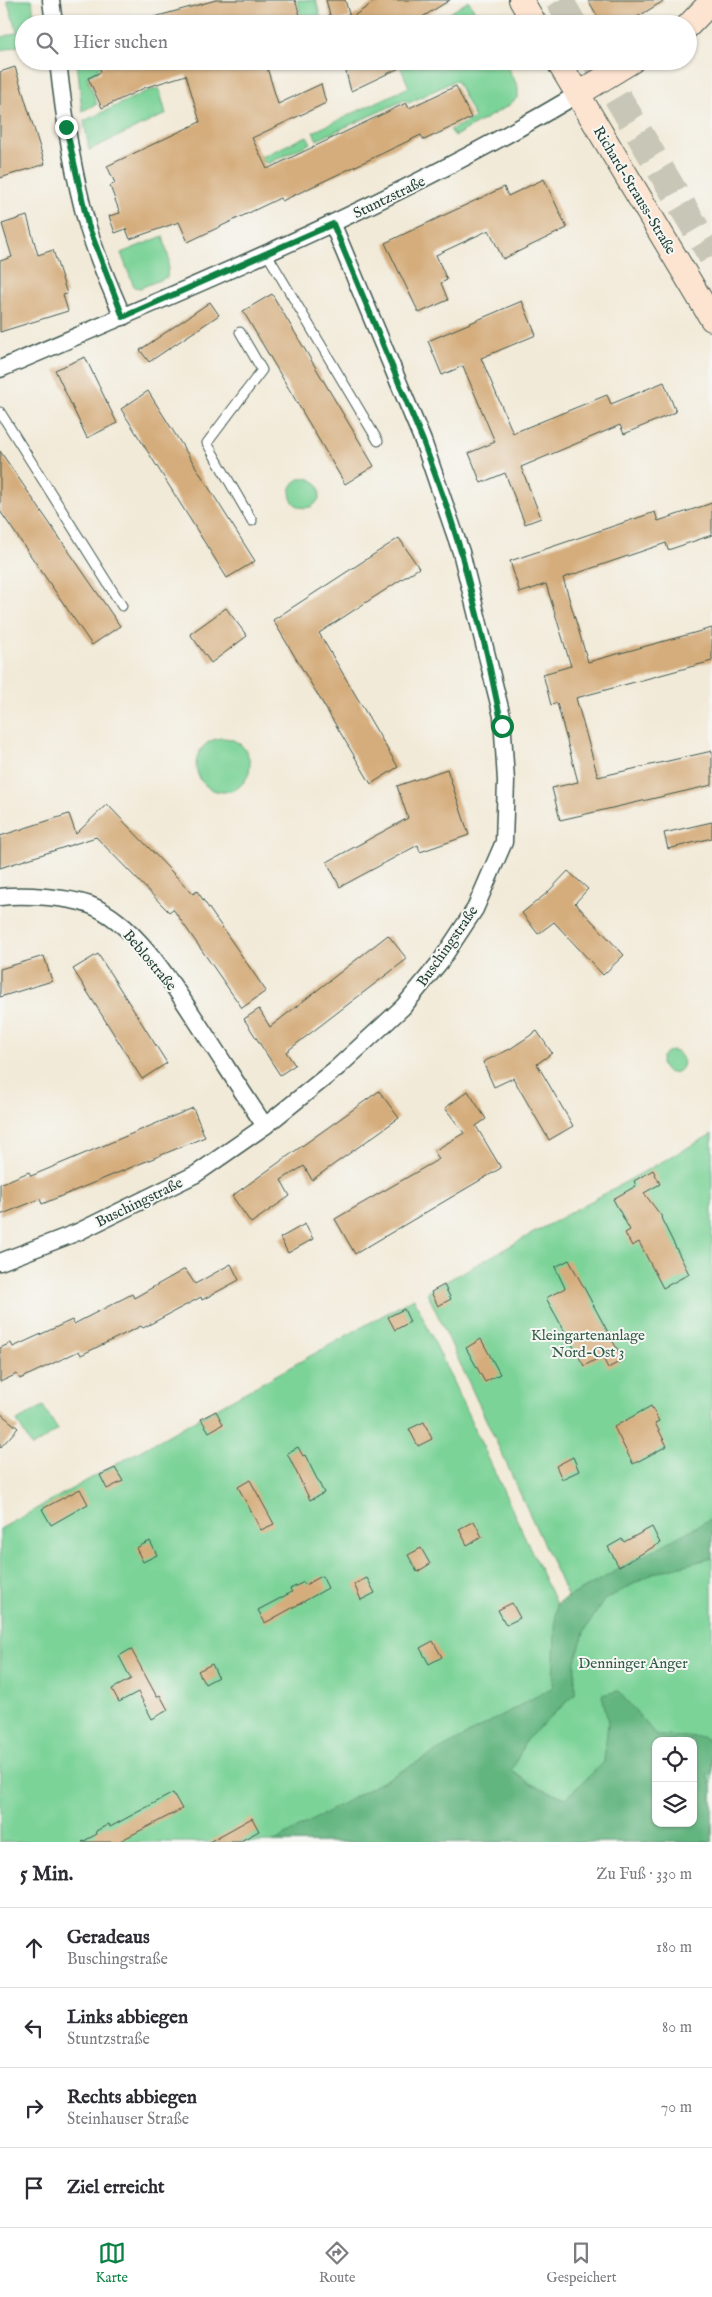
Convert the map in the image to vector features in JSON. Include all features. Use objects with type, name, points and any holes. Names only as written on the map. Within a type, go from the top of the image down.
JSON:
[{"type":"main road","points":[[521,0],[530,15]]},
{"type":"main road","points":[[697,17],[712,1]]},
{"type":"main road","name":"Richard-Strauss-Straße","points":[[563,70],[712,320]]},
{"type":"main road","points":[[578,94],[617,70]]},
{"type":"street","points":[[51,0],[53,15]]},
{"type":"street","points":[[59,70],[67,136],[88,225],[97,253],[123,317]]},
{"type":"street","name":"Stuntzstraße","points":[[0,369],[333,224],[446,169],[578,94]]},
{"type":"street","name":"Buschingstraße","points":[[0,1262],[78,1232],[196,1174],[265,1126],[338,1067],[403,1007],[440,962],[475,909],[504,842],[506,781],[502,716],[461,552],[423,441],[333,224]]},
{"type":"street","name":"Beblostraße","points":[[0,897],[31,896],[57,898],[90,905],[115,920],[164,971],[265,1126]]},
{"type":"lane","points":[[267,254],[378,441]]},
{"type":"lane","points":[[240,332],[262,370],[207,443],[252,521]]},
{"type":"lane","points":[[0,412],[122,606]]},
{"type":"green space","points":[[7,0],[32,0],[34,15],[15,15],[15,26]]},
{"type":"green space","points":[[297,0],[316,0],[320,15],[301,15]]},
{"type":"green space","points":[[469,1],[477,15],[446,15]]},
{"type":"green space","points":[[15,33],[15,47],[0,51],[0,38]]},
{"type":"green space","points":[[78,70],[99,70],[87,77],[97,104],[82,111]]},
{"type":"green space","points":[[402,70],[509,70],[518,87],[518,97],[508,106],[455,136],[450,130],[475,118],[456,80],[409,103],[405,100],[317,140],[313,132],[409,87]]},
{"type":"green space","points":[[159,88],[166,114],[89,150],[84,121],[145,92]]},
{"type":"green space","points":[[307,136],[311,143],[267,164],[264,161],[173,207],[177,195]]},
{"type":"green space","points":[[163,236],[169,259],[167,277],[140,288],[134,287],[121,253]]},
{"type":"green space","points":[[305,478],[316,482],[320,493],[316,504],[305,508],[294,504],[290,493],[294,482]]},
{"type":"green space","points":[[223,738],[233,740],[242,746],[248,755],[250,765],[248,775],[242,784],[233,790],[223,792],[213,790],[204,784],[198,775],[196,765],[198,755],[204,746],[213,740]]},
{"type":"green space","points":[[672,1051],[680,1054],[683,1062],[680,1070],[672,1073],[664,1070],[661,1062],[664,1054]]},
{"type":"green space","points":[[712,1134],[712,1842],[0,1842],[0,1529],[414,1298],[556,1604],[568,1597],[427,1292]]},
{"type":"green space","points":[[43,1406],[58,1430],[32,1447],[17,1421]]},
{"type":"green space","points":[[712,1518],[712,1558],[654,1573],[604,1600],[584,1632],[575,1662],[575,1694],[526,1740],[512,1771],[531,1784],[566,1798],[604,1762],[608,1722],[602,1695],[618,1691],[657,1736],[702,1737],[712,1743],[712,1773],[707,1776],[712,1786],[712,1842],[273,1842],[553,1687],[556,1604]]},
{"type":"building","points":[[216,0],[295,0],[300,15],[162,15]]},
{"type":"building","points":[[326,0],[345,0],[349,15],[330,15]]},
{"type":"building","points":[[377,0],[450,0],[426,15],[355,15]]},
{"type":"building","points":[[588,0],[665,0],[641,15],[597,15]]},
{"type":"building","points":[[15,67],[45,164],[0,178],[0,72]]},
{"type":"building","points":[[100,70],[268,70],[278,104],[321,84],[326,103],[252,138],[267,169],[406,103],[409,108],[456,86],[471,118],[424,140],[421,135],[282,201],[280,198],[188,242],[179,222],[130,239],[126,229],[115,233],[109,216],[120,213],[110,186],[115,183],[107,166],[200,122],[186,75],[144,88],[102,108],[88,78],[101,72]]},
{"type":"building","points":[[350,70],[395,70],[351,91],[346,72]]},
{"type":"building","points":[[544,179],[567,228],[503,259],[489,230],[436,255],[447,280],[441,283],[448,300],[419,313],[385,243],[504,187],[508,196]]},
{"type":"building","points":[[27,216],[38,255],[53,250],[67,294],[63,295],[68,311],[0,332],[0,261],[12,257],[2,224]]},
{"type":"building","points":[[272,294],[374,466],[345,484],[243,311]]},
{"type":"building","points":[[522,301],[536,335],[481,358],[513,433],[607,395],[611,404],[664,382],[676,412],[624,434],[620,425],[521,467],[541,518],[525,524],[505,473],[481,483],[469,453],[495,442],[463,366],[442,375],[428,341]]},
{"type":"building","points":[[210,302],[219,315],[149,362],[140,350]]},
{"type":"building","points":[[85,357],[117,423],[87,438],[55,370]]},
{"type":"building","points":[[148,391],[255,561],[227,578],[121,409]]},
{"type":"building","points":[[0,451],[120,626],[92,645],[0,511]]},
{"type":"building","points":[[712,503],[712,535],[668,550],[666,543],[563,578],[588,662],[712,628],[712,661],[576,698],[598,777],[712,751],[712,785],[560,820],[552,788],[578,782],[557,703],[551,705],[543,674],[571,666],[546,584],[520,593],[510,561],[655,512],[658,521]]},
{"type":"building","points":[[399,538],[419,568],[319,633],[398,767],[371,784],[273,620]]},
{"type":"building","points":[[226,608],[247,636],[211,663],[190,634]]},
{"type":"building","points":[[447,769],[469,835],[420,852],[418,845],[340,887],[327,862],[408,818],[397,786]]},
{"type":"building","points":[[107,804],[193,894],[197,891],[266,991],[242,1008],[173,909],[169,912],[96,837],[0,868],[0,836],[69,814],[76,834]]},
{"type":"building","points":[[712,822],[712,838],[668,849],[664,833]]},
{"type":"building","points":[[568,871],[588,889],[575,903],[624,955],[603,975],[554,922],[538,934],[522,913],[547,893]]},
{"type":"building","points":[[388,935],[407,959],[286,1052],[295,1065],[280,1075],[244,1019],[259,1009],[270,1027]]},
{"type":"building","points":[[98,954],[167,1063],[142,1079],[73,969]]},
{"type":"building","points":[[44,956],[52,981],[0,997],[0,969]]},
{"type":"building","points":[[537,1031],[552,1053],[537,1064],[573,1126],[549,1140],[513,1078],[494,1087],[483,1062],[510,1049]]},
{"type":"building","points":[[379,1091],[399,1118],[312,1180],[304,1166],[281,1180],[290,1196],[251,1223],[232,1196]]},
{"type":"building","points":[[468,1091],[486,1119],[476,1126],[501,1168],[355,1254],[335,1219],[439,1159],[434,1151],[464,1133],[445,1108]]},
{"type":"building","points":[[193,1108],[205,1137],[42,1204],[40,1199],[0,1215],[0,1184],[29,1172],[31,1176]]},
{"type":"building","points":[[653,1170],[660,1184],[644,1193],[662,1217],[689,1274],[663,1288],[639,1242],[632,1246],[625,1233],[630,1230],[613,1199],[636,1186],[634,1181]]},
{"type":"building","points":[[305,1224],[313,1239],[288,1253],[280,1238]]},
{"type":"building","points":[[569,1260],[623,1360],[608,1368],[602,1356],[584,1366],[546,1298],[565,1288],[555,1267]]},
{"type":"building","points":[[231,1264],[239,1280],[202,1300],[201,1297],[143,1328],[141,1326],[81,1355],[79,1351],[20,1379],[17,1374],[0,1382],[0,1348],[11,1343],[13,1347],[72,1320],[74,1324],[132,1294],[134,1298],[185,1269],[195,1284]]},
{"type":"building","points":[[444,1285],[451,1299],[438,1306],[431,1292]]},
{"type":"building","points":[[404,1309],[410,1322],[395,1330],[388,1317]]},
{"type":"building","points":[[481,1339],[500,1374],[485,1382],[466,1348]]},
{"type":"building","points":[[651,1406],[659,1421],[655,1423],[667,1446],[633,1464],[614,1427]]},
{"type":"building","points":[[216,1411],[223,1424],[209,1432],[201,1419]]},
{"type":"building","points":[[0,1413],[18,1428],[0,1448]]},
{"type":"building","points":[[424,1422],[432,1439],[418,1446],[409,1429]]},
{"type":"building","points":[[298,1447],[303,1456],[305,1455],[324,1493],[310,1500],[287,1453]]},
{"type":"building","points":[[573,1457],[579,1471],[562,1479],[556,1466]]},
{"type":"building","points":[[115,1468],[123,1481],[107,1489],[100,1475]]},
{"type":"building","points":[[250,1480],[274,1524],[261,1530],[238,1487]]},
{"type":"building","points":[[80,1489],[88,1504],[51,1525],[42,1509]]},
{"type":"building","points":[[474,1521],[482,1537],[467,1545],[459,1529]]},
{"type":"building","points":[[652,1527],[660,1543],[619,1567],[608,1547],[622,1539],[624,1542]]},
{"type":"building","points":[[150,1541],[157,1555],[143,1562],[136,1548]]},
{"type":"building","points":[[421,1548],[430,1564],[417,1572],[408,1555]]},
{"type":"building","points":[[322,1576],[328,1588],[265,1623],[258,1610],[292,1592],[290,1589],[304,1582],[305,1585]]},
{"type":"building","points":[[367,1578],[375,1593],[361,1600],[354,1584]]},
{"type":"building","points":[[512,1603],[520,1618],[506,1625],[498,1610]]},
{"type":"building","points":[[433,1641],[442,1657],[429,1664],[420,1648]]},
{"type":"building","points":[[131,1649],[157,1697],[160,1695],[168,1710],[152,1719],[138,1692],[119,1702],[112,1689],[131,1679],[119,1656]]},
{"type":"building","points":[[212,1664],[218,1677],[205,1684],[198,1671]]},
{"type":"building","points":[[173,1793],[182,1809],[118,1842],[82,1842],[97,1834],[96,1831],[109,1824],[110,1827]]},
{"type":"building","points":[[252,1818],[259,1831],[239,1842],[209,1842]]},
{"type":"tunnel","points":[[559,0],[568,15]]},
{"type":"tunnel","points":[[601,70],[712,256]]},
{"type":"route","points":[[66,127],[73,169],[88,225],[97,253],[123,317],[333,224],[423,441],[448,510],[461,552],[487,654],[502,716],[502,726]]},
{"type":"park label","name":"Kleingartenanlage Nord-Ost 3","points":[[588,1344]]},
{"type":"park label","name":"Denninger Anger","points":[[633,1663]]}]
